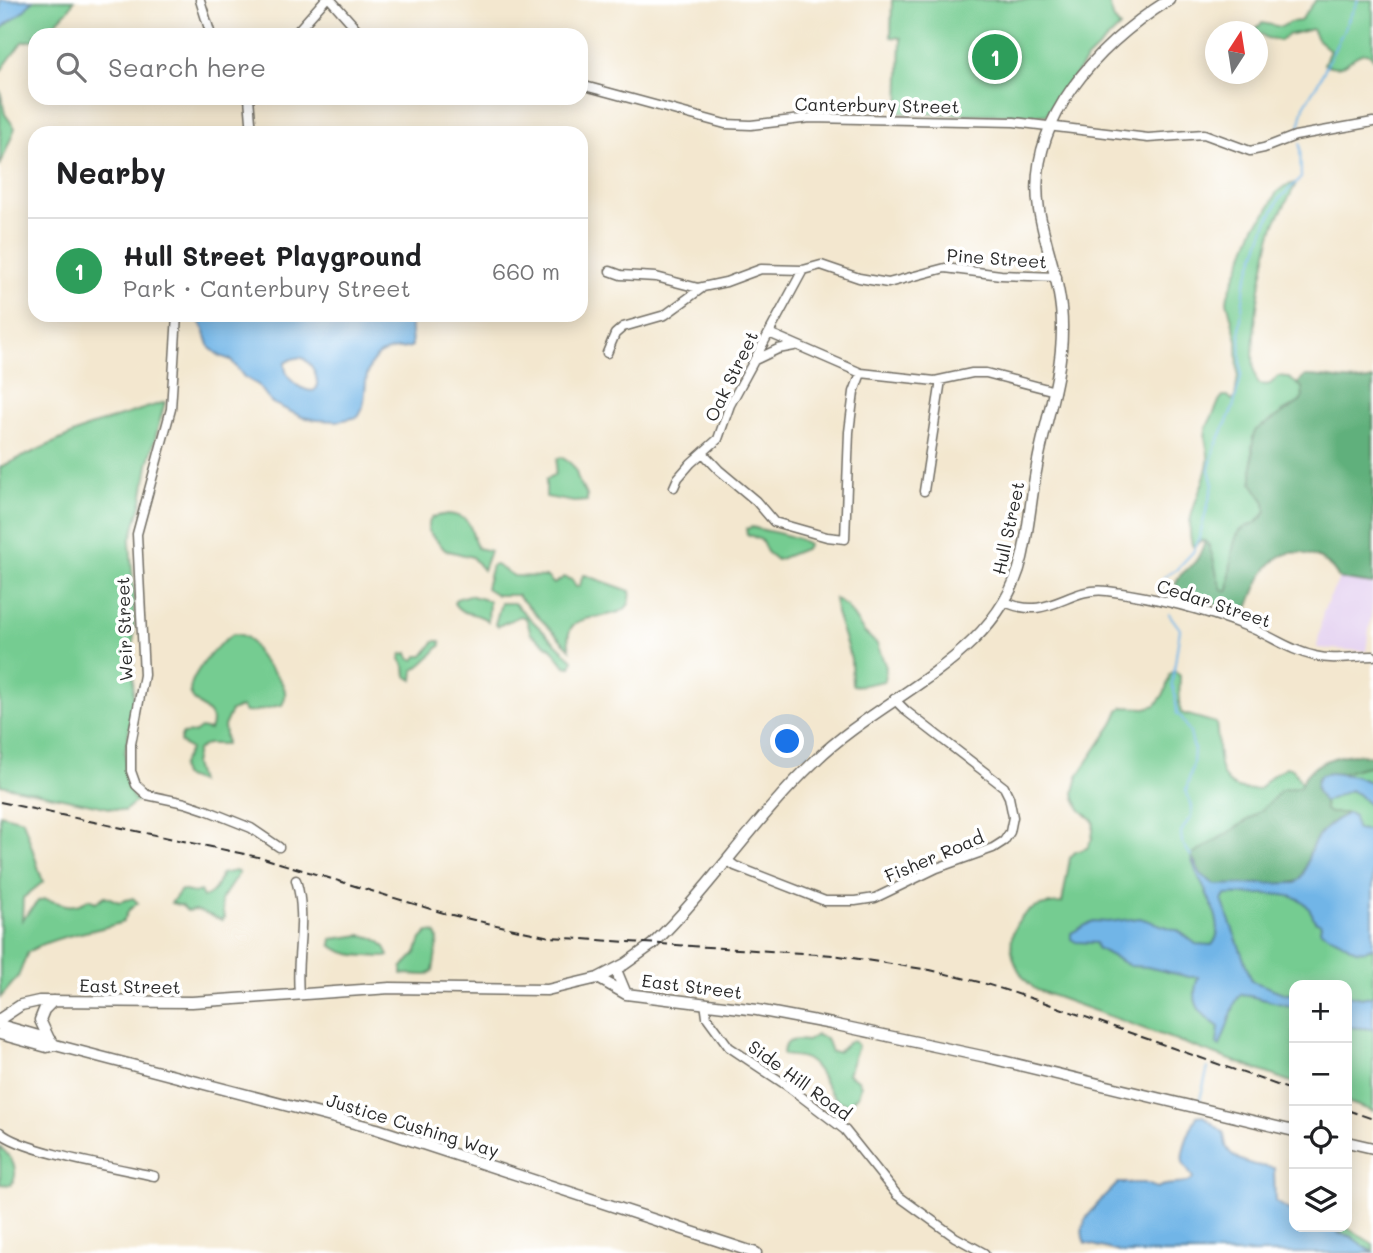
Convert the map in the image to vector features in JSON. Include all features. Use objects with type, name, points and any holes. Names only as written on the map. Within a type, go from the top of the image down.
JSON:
[{"type":"main road","name":"Hull Street","points":[[598,978],[616,970],[653,944],[814,761],[849,731],[967,647],[990,623],[1005,601],[1023,556],[1037,467],[1060,360],[1062,331],[1057,277],[1041,217],[1037,185],[1041,152],[1051,126],[1073,88],[1099,55],[1132,25],[1169,0]]},
{"type":"main road","points":[[616,970],[626,993]]},
{"type":"main road","name":"East Street","points":[[0,1019],[26,1004],[53,1001],[192,1002],[390,988],[539,990],[567,987],[598,978],[626,993],[780,1014],[974,1054],[1289,1129]]},
{"type":"main road","points":[[52,1042],[40,1020],[44,1010],[53,1001]]},
{"type":"main road","name":"Justice Cushing Way","points":[[0,1025],[52,1042],[355,1122],[756,1253]]},
{"type":"main road","name":"Justice Cushing Way","points":[[0,1034],[47,1047],[52,1042]]},
{"type":"main road","points":[[1352,1143],[1373,1148]]},
{"type":"street","points":[[200,0],[209,28]]},
{"type":"street","points":[[300,28],[325,0]]},
{"type":"street","points":[[331,0],[356,28]]},
{"type":"street","name":"Canterbury Street","points":[[588,87],[690,117],[725,124],[751,125],[818,118],[1014,122],[1147,138],[1210,135],[1250,151],[1295,136],[1373,122]]},
{"type":"street","points":[[248,105],[251,126]]},
{"type":"street","name":"Pine Street","points":[[610,271],[621,275],[656,277],[702,288],[761,268],[803,270],[825,265],[859,278],[888,283],[945,268],[1000,275],[1057,277]]},
{"type":"street","name":"Oak Street","points":[[674,487],[680,475],[719,436],[728,409],[803,270]]},
{"type":"street","points":[[607,353],[615,334],[623,327],[665,315],[702,288]]},
{"type":"street","name":"Weir Street","points":[[177,322],[171,409],[137,534],[144,675],[131,744],[131,771],[136,785],[147,795],[206,810],[251,828],[279,847]]},
{"type":"street","points":[[769,333],[861,373],[941,380],[972,373],[986,373],[1055,391]]},
{"type":"street","points":[[753,362],[778,349],[797,345]]},
{"type":"street","points":[[703,453],[756,501],[774,522],[845,539],[849,432],[854,392],[861,373]]},
{"type":"street","points":[[924,491],[941,380]]},
{"type":"street","name":"Cedar Street","points":[[1005,601],[1017,607],[1033,609],[1092,590],[1116,592],[1167,601],[1243,625],[1313,656],[1333,659],[1373,656]]},
{"type":"street","name":"Fisher Road","points":[[727,860],[735,866],[814,898],[833,902],[855,901],[884,894],[926,873],[1004,841],[1010,832],[1013,817],[1004,786],[894,699]]},
{"type":"street","points":[[296,880],[303,917],[299,993]]},
{"type":"street","name":"Side Hill Road","points":[[705,1003],[706,1014],[712,1026],[734,1051],[786,1085],[845,1130],[897,1195],[955,1237],[984,1253]]},
{"type":"street","points":[[0,1132],[8,1139],[30,1147],[154,1176]]},
{"type":"shaded area","points":[[1339,579],[1373,584],[1366,651],[1317,648],[1323,611]]},
{"type":"green space","points":[[33,0],[74,0],[51,28],[28,28],[28,41],[22,42],[0,72],[0,30]]},
{"type":"green space","points":[[892,0],[1108,0],[1114,20],[1120,27],[1087,59],[1046,115],[899,113],[901,38],[891,37]]},
{"type":"green space","points":[[1316,0],[1373,0],[1373,58],[1368,53],[1357,56],[1344,65],[1324,64],[1330,50],[1317,39],[1312,29],[1288,35],[1279,41],[1268,38],[1268,24],[1281,27],[1300,21]]},
{"type":"green space","points":[[0,90],[5,114],[15,128],[0,166]]},
{"type":"green space","points":[[1296,183],[1276,220],[1270,239],[1257,307],[1253,354],[1259,384],[1270,384],[1278,376],[1287,377],[1302,387],[1303,397],[1300,402],[1282,412],[1252,446],[1252,483],[1265,502],[1266,512],[1254,526],[1245,528],[1231,565],[1228,591],[1225,592],[1218,583],[1209,545],[1201,540],[1194,547],[1192,545],[1190,523],[1208,462],[1206,430],[1223,396],[1232,400],[1235,398],[1238,375],[1237,340],[1227,301],[1228,295],[1255,226],[1266,213],[1277,192]]},
{"type":"green space","points":[[1306,376],[1356,381],[1373,379],[1373,584],[1339,579],[1323,561],[1297,552],[1285,554],[1268,567],[1244,613],[1175,592],[1178,578],[1196,561],[1205,541],[1209,546],[1220,585],[1223,591],[1228,591],[1237,536],[1243,528],[1260,520],[1266,512],[1265,502],[1252,483],[1253,436],[1256,430],[1300,402],[1303,397],[1302,387],[1297,384]]},
{"type":"green space","points":[[165,402],[130,542],[134,595],[133,710],[125,752],[126,777],[133,798],[138,800],[124,811],[0,785],[0,467],[93,425]]},
{"type":"green space","points":[[561,457],[574,468],[587,501],[574,502],[546,497],[546,480],[555,474],[557,459]]},
{"type":"green space","points":[[448,514],[466,521],[477,548],[490,551],[483,570],[472,557],[445,550],[428,531],[432,517]]},
{"type":"green space","points":[[752,527],[798,539],[808,545],[807,548],[777,560],[767,552],[761,540],[747,534],[746,529]]},
{"type":"green space","points":[[492,565],[514,576],[547,577],[554,584],[564,577],[572,580],[576,587],[585,575],[630,591],[629,604],[622,611],[574,624],[569,633],[570,649],[517,595],[497,595],[486,588]]},
{"type":"green space","points":[[469,595],[489,601],[488,621],[461,610],[454,603],[456,599]]},
{"type":"green space","points":[[835,599],[847,607],[864,632],[877,644],[886,667],[884,681],[852,685],[851,659],[836,613]]},
{"type":"green space","points":[[501,603],[514,603],[573,660],[571,667],[565,666],[551,648],[531,634],[526,618],[520,616],[498,626],[495,624]]},
{"type":"green space","points":[[233,634],[249,640],[281,681],[285,699],[282,705],[257,711],[245,712],[241,707],[231,711],[224,726],[226,744],[207,744],[197,750],[194,764],[199,782],[183,776],[182,765],[190,749],[180,742],[182,734],[194,733],[201,728],[210,730],[212,723],[209,714],[191,695],[193,679],[205,661]]},
{"type":"green space","points":[[435,641],[440,641],[441,645],[414,670],[413,680],[406,676],[400,659],[402,654],[408,653],[410,659],[414,660],[423,656]]},
{"type":"green space","points":[[1175,671],[1180,676],[1181,713],[1216,723],[1221,770],[1233,786],[1259,789],[1286,767],[1293,769],[1301,782],[1333,758],[1373,756],[1373,1111],[1352,1104],[1352,980],[1289,980],[1289,1081],[1037,990],[1021,975],[1016,965],[1011,943],[1017,923],[1033,909],[1062,903],[1070,858],[1075,852],[1087,848],[1092,839],[1094,822],[1080,809],[1075,799],[1078,776],[1113,724],[1119,710],[1123,707],[1146,708],[1156,705],[1165,692],[1170,674]]},
{"type":"green space","points":[[1353,754],[1373,756],[1373,766],[1330,773],[1316,789],[1324,802],[1325,810],[1330,813],[1348,813],[1318,837],[1299,881],[1226,886],[1210,883],[1203,877],[1191,856],[1250,819],[1281,790],[1300,787],[1303,779],[1314,767]]},
{"type":"green space","points":[[0,814],[23,820],[43,882],[23,898],[22,920],[38,901],[44,899],[71,906],[89,899],[96,902],[105,896],[119,902],[133,898],[138,903],[129,910],[123,922],[63,937],[28,952],[18,977],[0,998]]},
{"type":"green space","points":[[235,871],[239,873],[221,900],[222,920],[196,910],[187,911],[182,906],[171,903],[181,890],[194,893],[200,891],[203,897],[207,896],[215,888],[221,874]]},
{"type":"green space","points":[[428,932],[436,933],[438,939],[433,971],[427,975],[402,974],[402,968],[416,953],[421,939]]},
{"type":"green space","points":[[361,935],[379,941],[389,956],[349,954],[331,945],[332,939]]},
{"type":"green space","points":[[816,1035],[826,1038],[831,1052],[838,1052],[850,1041],[858,1046],[848,1074],[858,1080],[861,1086],[858,1095],[849,1104],[834,1097],[813,1064],[806,1059],[783,1055],[787,1043],[794,1040],[807,1041]]},
{"type":"green space","points":[[0,1147],[8,1155],[15,1169],[11,1185],[0,1184]]},
{"type":"green space","points":[[1352,1231],[1373,1244],[1373,1252],[1340,1232]]},
{"type":"water","points":[[0,0],[33,0],[0,30]]},
{"type":"water","points":[[200,322],[410,322],[412,346],[385,352],[376,358],[367,373],[364,401],[358,417],[338,421],[302,417],[272,403],[258,385],[244,377],[231,360],[210,348]],"holes":[[[301,357],[311,366],[317,388],[313,391],[293,382],[287,374],[285,363]]]},
{"type":"water","points":[[1330,773],[1355,776],[1373,783],[1373,809],[1350,790],[1324,802],[1316,785],[1321,775]]},
{"type":"water","points":[[1348,813],[1354,816],[1356,829],[1373,831],[1373,948],[1355,950],[1323,932],[1320,930],[1321,924],[1315,921],[1307,906],[1299,899],[1273,894],[1225,895],[1222,900],[1252,981],[1289,994],[1289,1006],[1241,994],[1220,1046],[1217,1044],[1219,1027],[1205,1016],[1195,1000],[1198,977],[1130,966],[1097,948],[1096,943],[1076,942],[1071,939],[1071,933],[1093,921],[1140,918],[1179,931],[1196,944],[1212,945],[1217,936],[1218,925],[1191,856],[1201,874],[1215,885],[1296,883],[1302,875],[1312,847],[1332,823]]},
{"type":"water","points":[[1373,995],[1373,1029],[1352,1027],[1352,996],[1362,998]]},
{"type":"water","points":[[1202,1115],[1223,1132],[1227,1148],[1236,1157],[1248,1163],[1274,1168],[1275,1201],[1289,1210],[1289,1232],[1338,1232],[1350,1236],[1373,1253],[1123,1253],[1085,1243],[1082,1234],[1087,1218],[1118,1183],[1144,1183],[1157,1188],[1192,1180],[1183,1162],[1183,1152],[1197,1116]]},
{"type":"waterway","points":[[1299,128],[1304,106],[1358,0]]},
{"type":"waterway","points":[[1159,595],[1164,577],[1176,570],[1193,552],[1199,538],[1213,485],[1209,469],[1214,450],[1233,408],[1241,377],[1240,326],[1245,284],[1267,222],[1280,198],[1301,178],[1300,143]]},
{"type":"waterway","points":[[1169,614],[1180,629],[1172,684],[1177,714],[1190,733],[1194,749],[1186,791],[1192,806],[1191,816],[1181,832],[1182,842],[1191,856]]},
{"type":"waterway","points":[[1199,1103],[1208,1068]]},
{"type":"railway","points":[[0,802],[263,858],[447,914],[550,937],[833,955],[930,970],[1046,1003],[1289,1089]]},
{"type":"railway","points":[[1352,1112],[1373,1119]]},
{"type":"place","name":"Hull Street Playground","points":[[995,57]]}]
